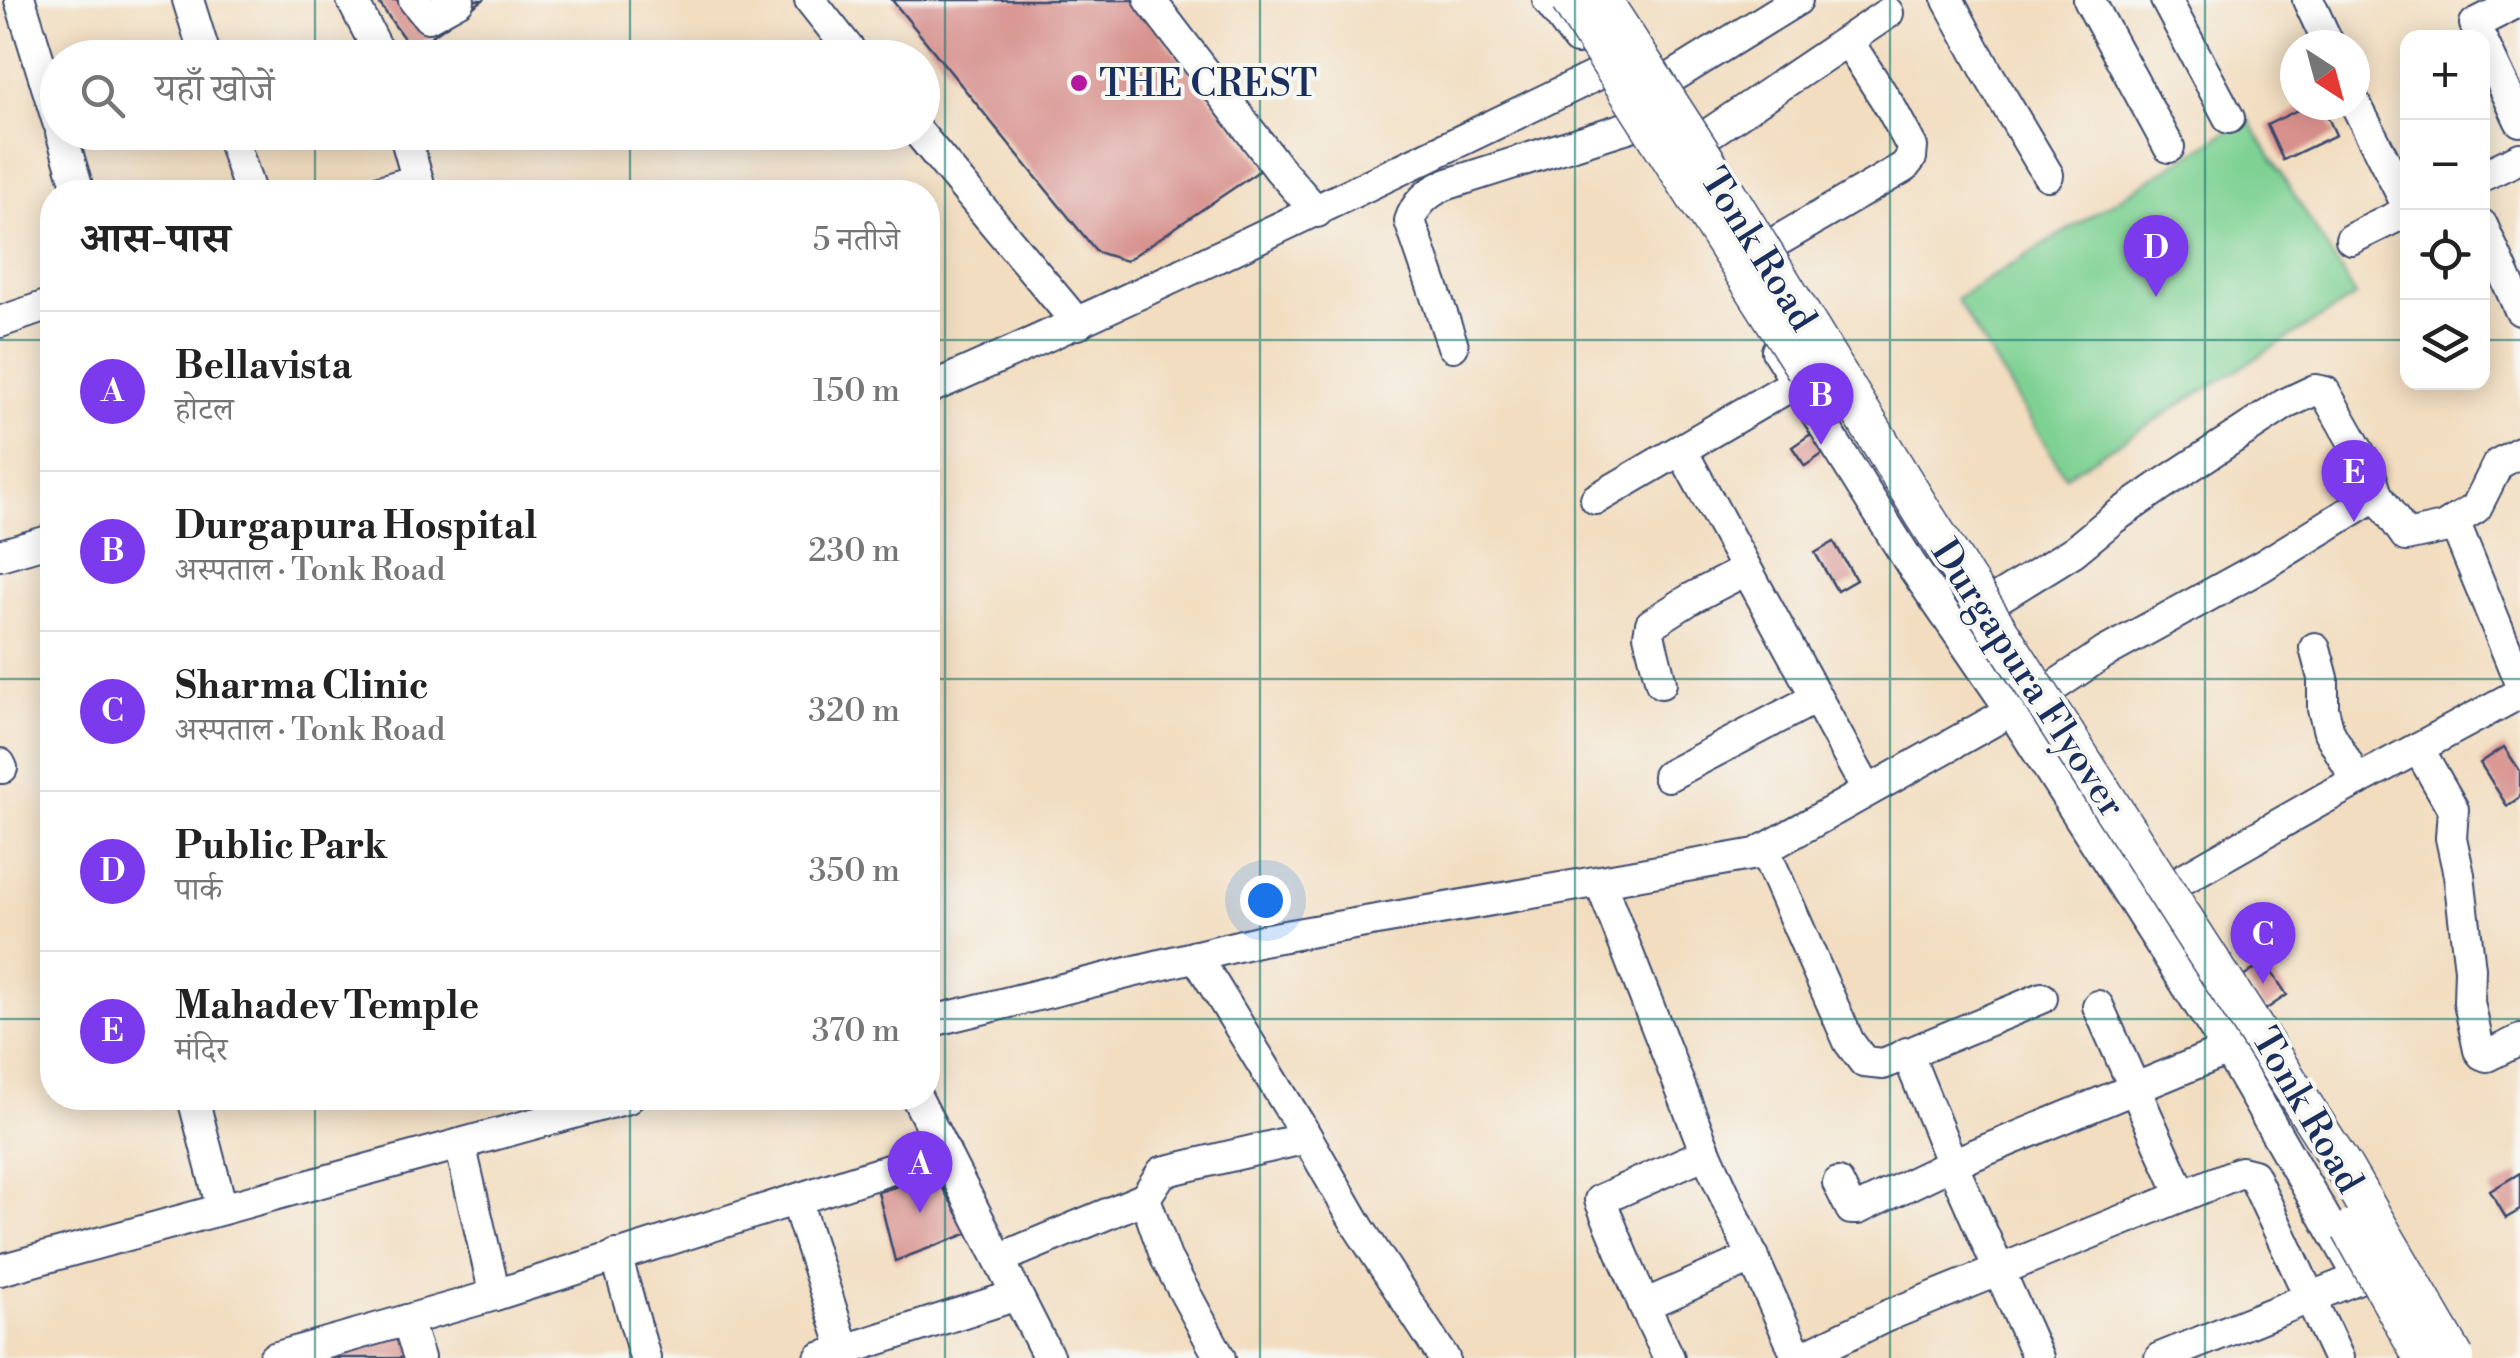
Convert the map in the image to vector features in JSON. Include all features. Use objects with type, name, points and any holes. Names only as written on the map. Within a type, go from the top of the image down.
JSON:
[{"type":"main road","name":"Durgapura Flyover","points":[[1570,0],[2251,1066],[2362,1248],[2423,1358]]},
{"type":"main road","name":"Durgapura Flyover","points":[[1602,0],[1718,179],[1925,516],[2344,1168],[2455,1358]]},
{"type":"street","points":[[20,0],[40,64]]},
{"type":"street","points":[[188,0],[200,40]]},
{"type":"street","points":[[352,0],[373,40]]},
{"type":"street","points":[[414,0],[428,18],[459,0]]},
{"type":"street","points":[[810,0],[842,40]]},
{"type":"street","points":[[1150,0],[1316,212]]},
{"type":"street","name":"Tonk Road","points":[[1548,0],[1602,73],[1910,564],[2010,710],[2228,1050],[2405,1358]]},
{"type":"street","name":"Tonk Road","points":[[1621,0],[1836,335],[1995,600],[2301,1072],[2475,1358]]},
{"type":"street","points":[[1670,78],[1796,0]]},
{"type":"street","points":[[1948,0],[2048,175]]},
{"type":"street","points":[[2089,0],[2169,148]]},
{"type":"street","points":[[2166,0],[2229,118]]},
{"type":"street","points":[[2308,0],[2321,30]]},
{"type":"street","points":[[2520,1],[2475,25],[2520,122]]},
{"type":"street","points":[[1707,135],[1888,14]]},
{"type":"street","points":[[1774,243],[1904,167],[1912,158],[1912,147],[1848,40]]},
{"type":"street","points":[[940,384],[1316,212],[1602,73],[1650,45]]},
{"type":"street","points":[[2364,120],[2400,193]]},
{"type":"street","points":[[1453,346],[1410,221],[1421,200],[1448,184],[1634,126]]},
{"type":"street","points":[[66,150],[75,180]]},
{"type":"street","points":[[236,150],[246,180]]},
{"type":"street","points":[[409,150],[418,180]]},
{"type":"street","points":[[933,150],[1078,324]]},
{"type":"street","points":[[2490,172],[2520,158]]},
{"type":"street","points":[[2351,239],[2406,210]]},
{"type":"street","points":[[2490,243],[2520,310]]},
{"type":"street","points":[[0,322],[40,308]]},
{"type":"street","points":[[1596,500],[1797,382]]},
{"type":"street","points":[[1995,600],[2074,551],[2163,484],[2285,404],[2315,390],[2325,392],[2368,468],[2377,496],[2406,536],[2444,528],[2476,508],[2498,464],[2520,452]]},
{"type":"street","points":[[1682,451],[1868,790]]},
{"type":"street","points":[[940,1019],[1262,940],[1756,854],[2052,688],[2377,496]]},
{"type":"street","points":[[2454,522],[2520,683]]},
{"type":"street","points":[[2,545],[40,541]]},
{"type":"street","points":[[1662,683],[1648,635],[1651,624],[1746,570]]},
{"type":"street","points":[[2314,648],[2323,678],[2330,732],[2357,781]]},
{"type":"street","points":[[2178,882],[2520,694]]},
{"type":"street","points":[[1668,776],[1816,698]]},
{"type":"street","points":[[2418,748],[2453,809],[2451,838],[2460,875],[2470,969],[2469,1002],[2478,1050],[2487,1056],[2520,1040]]},
{"type":"street","points":[[1764,849],[1849,1042],[1864,1062],[1883,1064],[2042,998]]},
{"type":"street","points":[[1600,882],[1706,1153],[1799,1358],[1886,1316],[2240,1172],[2253,1176],[2338,1358]]},
{"type":"street","points":[[1196,956],[1359,1228],[1444,1358]]},
{"type":"street","points":[[2098,1006],[2182,1195]]},
{"type":"street","points":[[1838,1183],[1855,1210],[1952,1164],[2228,1050]]},
{"type":"street","points":[[1908,1053],[1952,1164],[2038,1358]]},
{"type":"street","points":[[196,1110],[222,1209]]},
{"type":"street","points":[[0,1270],[584,1110]]},
{"type":"street","points":[[924,1110],[1049,1358]]},
{"type":"street","points":[[998,1259],[1145,1198],[1162,1172],[1307,1138]]},
{"type":"street","points":[[460,1144],[495,1295]]},
{"type":"street","points":[[274,1358],[495,1295],[945,1152]]},
{"type":"street","points":[[1668,1358],[1600,1200],[1706,1153]]},
{"type":"street","points":[[1145,1198],[1166,1258],[1220,1358]]},
{"type":"street","points":[[796,1200],[837,1356],[1016,1296]]},
{"type":"street","points":[[616,1256],[645,1358]]},
{"type":"street","points":[[1644,1305],[1754,1257]]},
{"type":"street","points":[[2160,1358],[2359,1278]]},
{"type":"street","points":[[407,1320],[419,1358]]},
{"type":"green space","points":[[2248,119],[2356,296],[2065,476],[1956,299]]},
{"type":"building","points":[[377,0],[483,0],[426,40],[405,40]]},
{"type":"building","name":"THE CREST","points":[[892,0],[1134,0],[1265,167],[1126,261],[1097,252],[940,59],[940,40],[925,40]]},
{"type":"building","points":[[2280,119],[2329,120],[2336,135],[2283,160],[2267,125]]},
{"type":"building","points":[[1821,427],[1834,446],[1805,466],[1792,447]]},
{"type":"building","points":[[1834,542],[1856,580],[1837,591],[1815,553]]},
{"type":"building","points":[[2504,747],[2520,771],[2520,797],[2507,806],[2480,763]]},
{"type":"building","points":[[2265,962],[2287,995],[2265,1010],[2243,977]]},
{"type":"building","points":[[2520,1173],[2520,1210],[2506,1218],[2490,1191]]},
{"type":"building","points":[[935,1175],[969,1233],[895,1261],[878,1192]]},
{"type":"building","points":[[408,1328],[417,1358],[309,1358]]},
{"type":"place","name":"THE CREST","points":[[1079,83]]},
{"type":"place","name":"Public Park","points":[[2156,297]]},
{"type":"place","name":"Durgapura Hospital","points":[[1821,445]]},
{"type":"place","name":"Mahadev Temple","points":[[2354,522]]},
{"type":"place","name":"Sharma Clinic","points":[[2263,984]]},
{"type":"place","name":"Bellavista","points":[[920,1213]]}]
